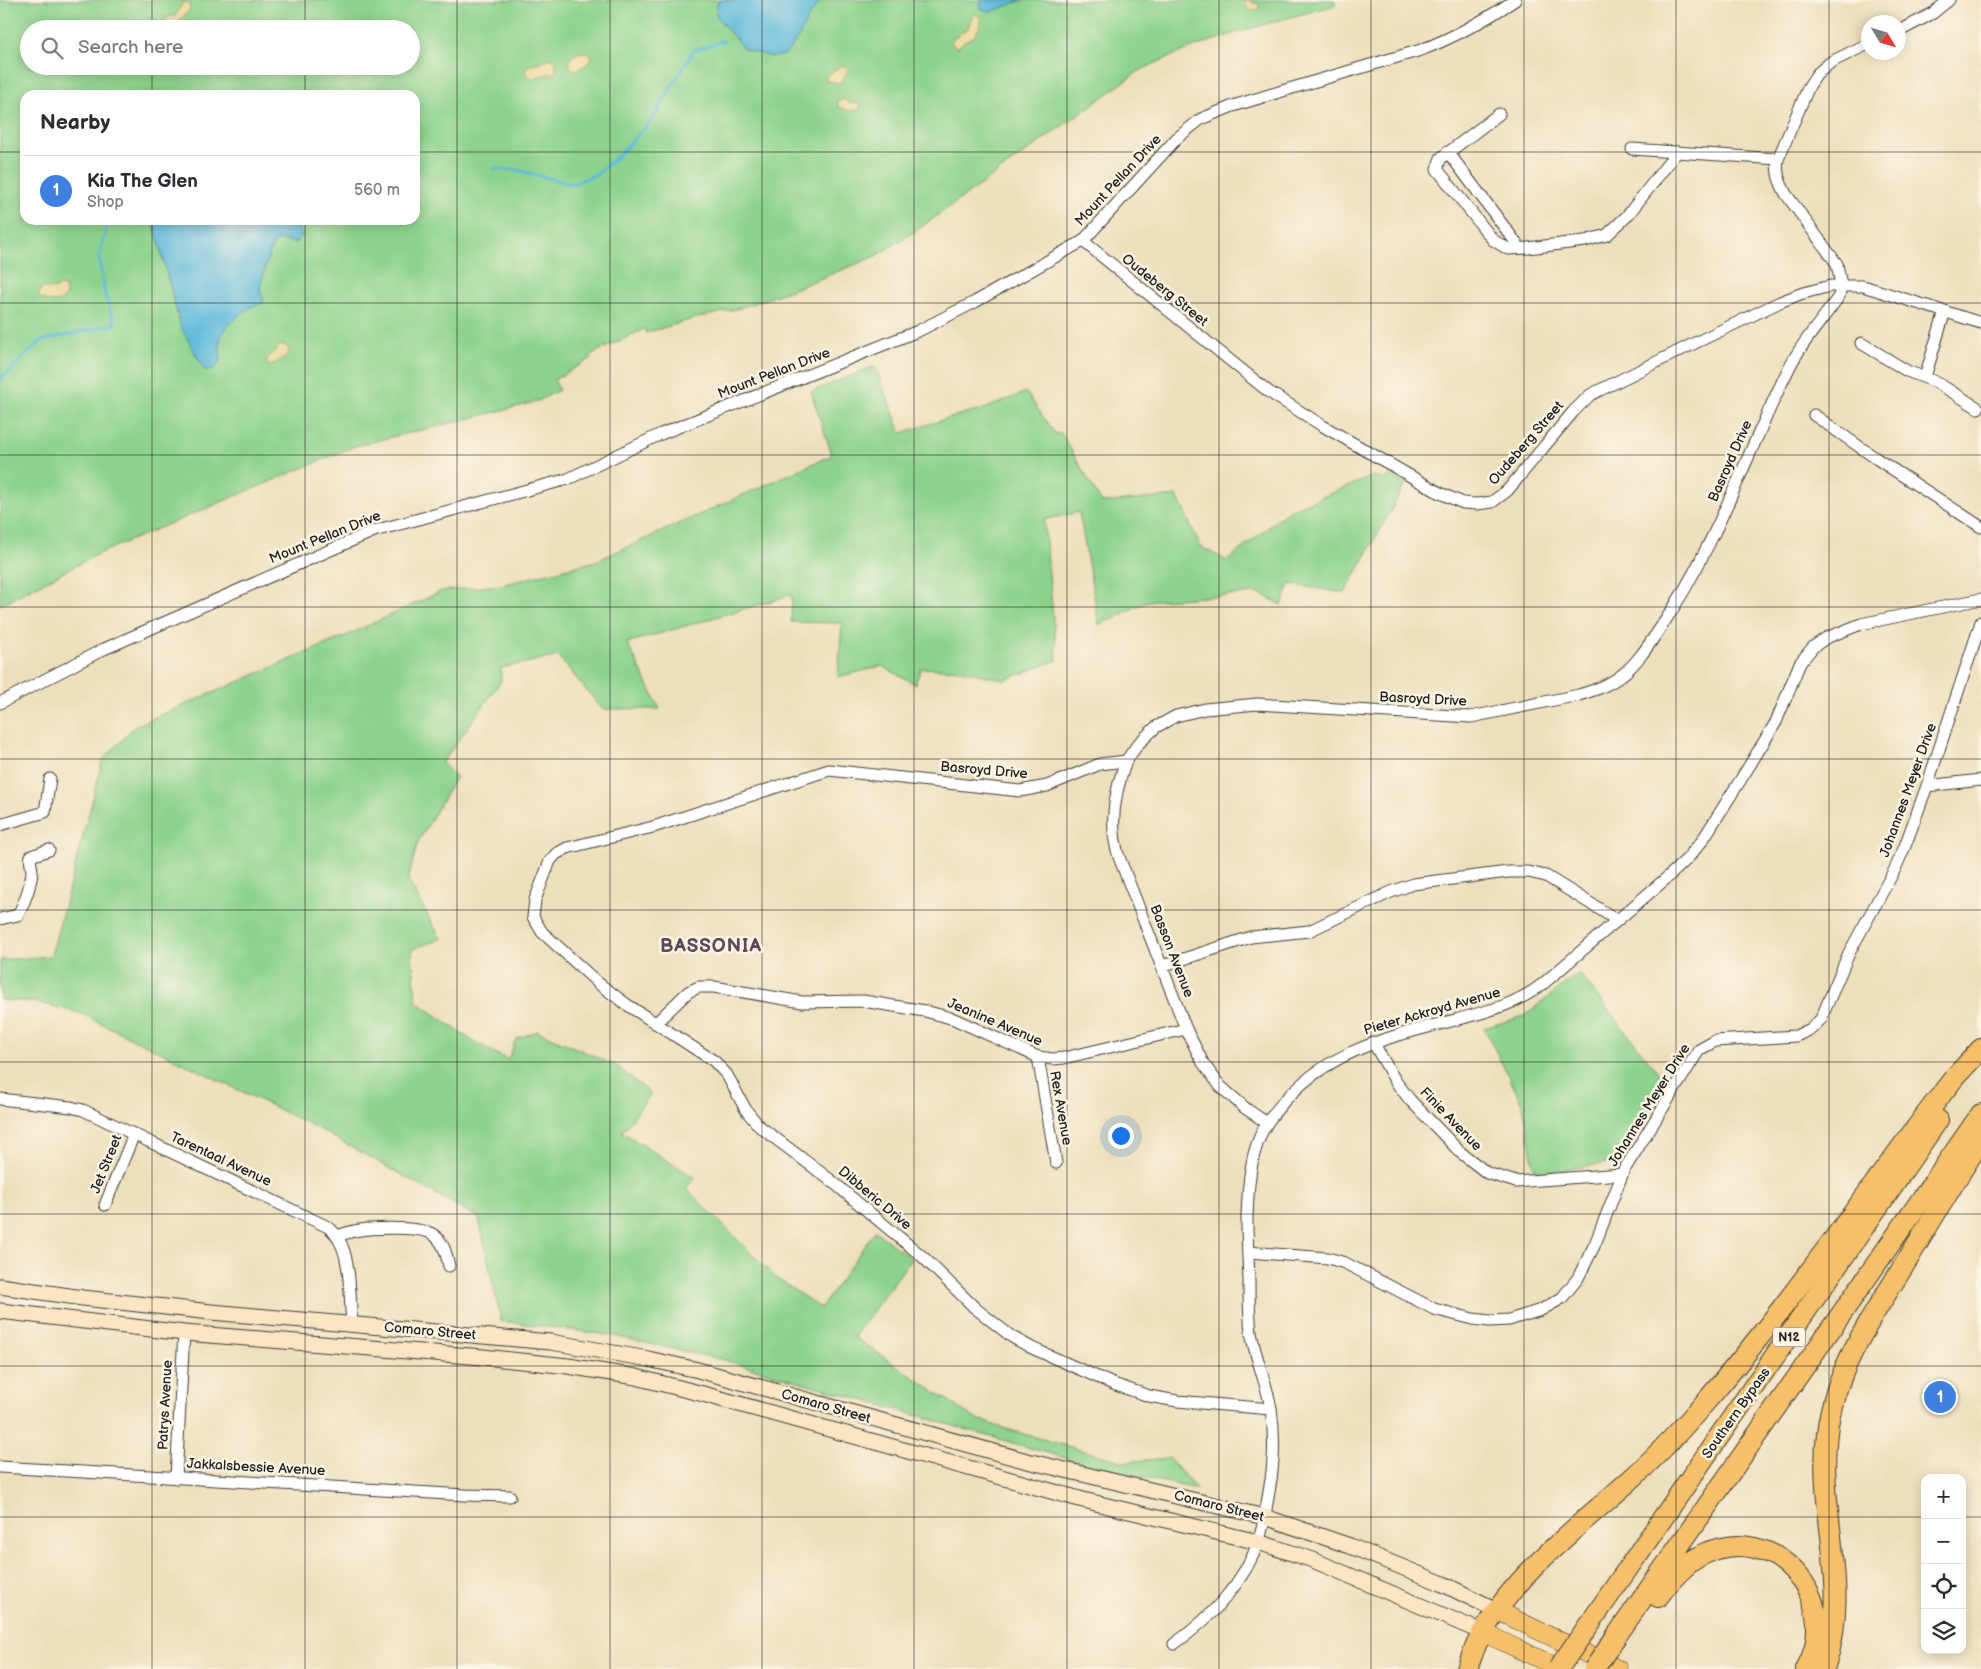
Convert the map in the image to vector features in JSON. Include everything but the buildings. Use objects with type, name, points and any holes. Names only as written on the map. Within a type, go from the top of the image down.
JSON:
[{"type":"highway","points":[[1467,1669],[1482,1632],[1496,1610],[1560,1542],[1631,1480],[1703,1405],[1806,1277],[1949,1084],[1981,1049]]},
{"type":"highway","name":"Southern Bypass","points":[[1559,1669],[1884,1201],[1981,1057]]},
{"type":"highway","name":"N12","points":[[1594,1669],[1621,1638],[1981,1114]]},
{"type":"highway","points":[[1824,1669],[1834,1637],[1837,1598],[1825,1471],[1826,1433],[1833,1399],[1848,1361],[1860,1339],[1981,1140]]},
{"type":"highway","points":[[1601,1669],[1621,1638],[1682,1569],[1702,1555],[1720,1548],[1732,1547],[1754,1549],[1774,1556],[1793,1569],[1805,1584],[1814,1601],[1818,1625],[1814,1650],[1806,1669]]},
{"type":"main road","name":"Comaro Street","points":[[1496,1610],[1618,1669]]},
{"type":"main road","name":"Comaro Street","points":[[1482,1632],[1559,1669]]},
{"type":"street","name":"Mount Pellan Drive","points":[[0,703],[104,649],[374,531],[568,479],[661,434],[900,339],[975,302],[1083,241],[1177,138],[1201,119],[1233,106],[1442,42],[1476,25],[1515,0]]},
{"type":"street","points":[[1906,28],[1933,13],[1949,0]]},
{"type":"street","points":[[1841,285],[1840,270],[1833,257],[1791,201],[1780,183],[1777,170],[1778,159],[1814,78],[1831,62],[1861,47]]},
{"type":"street","points":[[1499,114],[1440,158],[1438,170],[1493,240],[1508,249],[1585,241],[1607,235],[1627,216],[1677,152]]},
{"type":"street","points":[[1632,149],[1778,159]]},
{"type":"street","points":[[1448,152],[1520,248]]},
{"type":"street","name":"Oudeberg Street","points":[[1083,241],[1199,336],[1284,402],[1440,493],[1463,503],[1492,502],[1507,491],[1573,412],[1584,400],[1598,390],[1780,302],[1814,289],[1841,285],[1863,286],[1981,323]]},
{"type":"street","name":"Basroyd Drive","points":[[535,900],[550,861],[556,854],[566,848],[653,827],[829,770],[1020,790],[1047,786],[1100,764],[1126,761],[1138,744],[1156,727],[1176,716],[1205,709],[1257,704],[1471,717],[1595,690],[1623,674],[1642,654],[1680,600],[1695,573],[1792,362],[1836,300],[1841,285]]},
{"type":"street","points":[[1925,377],[1945,312]]},
{"type":"street","points":[[1862,343],[1907,371],[1925,377],[1978,408]]},
{"type":"street","points":[[1814,415],[1981,527]]},
{"type":"street","name":"Pieter Ackroyd Avenue","points":[[1174,1644],[1206,1619],[1222,1602],[1239,1578],[1258,1542],[1265,1517],[1273,1458],[1271,1409],[1252,1335],[1248,1203],[1251,1176],[1259,1141],[1267,1123],[1313,1074],[1345,1055],[1373,1042],[1492,1010],[1523,998],[1544,983],[1677,869],[1702,840],[1774,727],[1800,664],[1813,647],[1826,638],[1861,624],[1981,599]]},
{"type":"street","name":"Johannes Meyer Drive","points":[[1248,1252],[1328,1258],[1345,1263],[1434,1309],[1490,1321],[1510,1320],[1532,1314],[1562,1298],[1572,1287],[1594,1244],[1622,1174],[1688,1067],[1703,1047],[1721,1040],[1796,1036],[1811,1029],[1818,1023],[1849,953],[1900,857],[1927,786],[1981,622]]},
{"type":"street","name":"Basson Avenue","points":[[1126,761],[1117,793],[1113,835],[1119,857],[1186,1028],[1203,1063],[1216,1082],[1245,1108],[1267,1123]]},
{"type":"street","points":[[0,825],[45,812],[50,779]]},
{"type":"street","points":[[1927,786],[1981,780]]},
{"type":"street","points":[[0,919],[18,915],[32,872],[29,858],[49,850]]},
{"type":"street","points":[[1162,966],[1251,937],[1309,931],[1391,892],[1413,884],[1486,874],[1528,872],[1540,874],[1617,920]]},
{"type":"street","name":"Dibberic Drive","points":[[535,900],[533,917],[542,932],[598,983],[626,1004],[714,1060],[727,1075],[746,1110],[759,1126],[833,1182],[923,1257],[976,1308],[1012,1337],[1104,1380],[1149,1396],[1178,1402],[1271,1409]]},
{"type":"street","name":"Jeanine Avenue","points":[[656,1024],[688,992],[699,987],[714,987],[802,1002],[863,1001],[925,1011],[954,1019],[1038,1057],[1053,1059],[1064,1058],[1186,1028]]},
{"type":"street","name":"Finie Avenue","points":[[1373,1042],[1396,1082],[1410,1100],[1460,1152],[1488,1173],[1507,1181],[1516,1182],[1622,1174]]},
{"type":"street","name":"Rex Avenue","points":[[1038,1057],[1056,1163]]},
{"type":"street","name":"Tarentaal Avenue","points":[[0,1098],[72,1106],[88,1112],[307,1216],[328,1228],[337,1236]]},
{"type":"street","name":"Jet Street","points":[[105,1205],[134,1134]]},
{"type":"street","points":[[352,1324],[346,1254],[337,1236],[360,1230],[378,1229],[428,1231],[442,1242],[446,1250],[449,1266]]},
{"type":"street","name":"Comaro Street","points":[[0,1286],[157,1307],[551,1342],[648,1358],[698,1370],[1027,1461],[1265,1517],[1358,1549],[1432,1580],[1496,1610]]},
{"type":"street","name":"Comaro Street","points":[[0,1311],[184,1333],[483,1356],[568,1366],[636,1377],[704,1394],[1083,1500],[1258,1542],[1313,1560],[1482,1632]]},
{"type":"street","name":"Patrys Avenue","points":[[176,1478],[184,1333]]},
{"type":"street","name":"Jakkalsbessie Avenue","points":[[0,1467],[465,1495],[510,1496]]},
{"type":"green space","points":[[0,0],[1334,0],[1336,5],[1211,41],[1139,71],[917,230],[874,257],[740,308],[646,333],[644,329],[590,355],[592,358],[554,380],[559,390],[540,400],[355,446],[100,553],[0,605]]},
{"type":"green space","points":[[875,366],[901,433],[965,413],[979,411],[1026,392],[1055,434],[1061,433],[1102,503],[1177,496],[1201,547],[1227,561],[1289,510],[1374,476],[1382,480],[1390,476],[1406,483],[1345,593],[1290,584],[1282,605],[1259,593],[1148,601],[1099,625],[1079,512],[1044,520],[1057,660],[1004,680],[961,670],[921,668],[915,684],[882,666],[838,677],[842,623],[791,622],[792,595],[627,643],[660,709],[602,709],[558,656],[501,668],[501,681],[442,763],[456,777],[418,842],[408,880],[441,939],[412,949],[416,1001],[471,1040],[508,1060],[516,1039],[537,1031],[617,1066],[651,1094],[622,1132],[695,1178],[686,1188],[776,1278],[821,1308],[875,1231],[911,1259],[854,1337],[974,1418],[1124,1462],[1169,1458],[1196,1489],[1086,1464],[724,1360],[610,1335],[501,1321],[479,1218],[319,1129],[80,1013],[35,1002],[0,1000],[0,960],[51,956],[103,760],[135,726],[350,634],[442,591],[501,585],[596,561],[832,455],[811,392]]},
{"type":"green space","points":[[1579,973],[1665,1081],[1620,1161],[1535,1174],[1523,1105],[1484,1028],[1524,1016]]},
{"type":"sand","points":[[1245,0],[1251,0],[1252,3],[1259,4],[1259,9],[1249,8]]},
{"type":"sand","points":[[183,2],[190,3],[190,9],[180,20],[166,20],[167,17],[175,16]]},
{"type":"sand","points":[[976,14],[981,18],[979,28],[974,37],[964,41],[958,48],[951,43],[952,39],[968,28],[972,17]]},
{"type":"sand","points":[[587,52],[592,58],[585,66],[575,70],[571,68],[569,62],[572,57],[576,54]]},
{"type":"sand","points":[[551,58],[556,62],[556,72],[533,78],[527,76],[525,70],[528,66]]},
{"type":"sand","points":[[844,65],[848,70],[841,83],[826,81],[826,76]]},
{"type":"sand","points":[[842,99],[850,103],[859,103],[859,110],[849,111],[839,107],[837,102]]},
{"type":"sand","points":[[59,286],[65,287],[66,293],[62,300],[57,302],[47,301],[38,296],[41,288],[54,289]]},
{"type":"sand","points":[[281,345],[286,346],[289,354],[269,367],[266,360]]},
{"type":"water","points":[[719,0],[821,0],[785,55],[772,57],[744,49],[717,17],[716,6]]},
{"type":"water","points":[[980,0],[1023,0],[990,12],[981,9]]},
{"type":"water","points":[[154,225],[297,225],[302,235],[296,243],[279,240],[273,244],[260,290],[264,302],[253,306],[236,318],[222,335],[220,340],[221,358],[216,367],[209,371],[205,370],[180,325]]},
{"type":"waterway","points":[[494,169],[517,170],[572,184],[597,174],[619,155],[652,120],[694,50],[723,41]]},
{"type":"waterway","points":[[0,380],[41,341],[115,324],[105,295],[99,258],[107,225]]},
{"type":"place","name":"Kia The Glen","points":[[1940,1397]]},
{"type":"district","name":"BASSONIA","points":[[711,946]]}]
